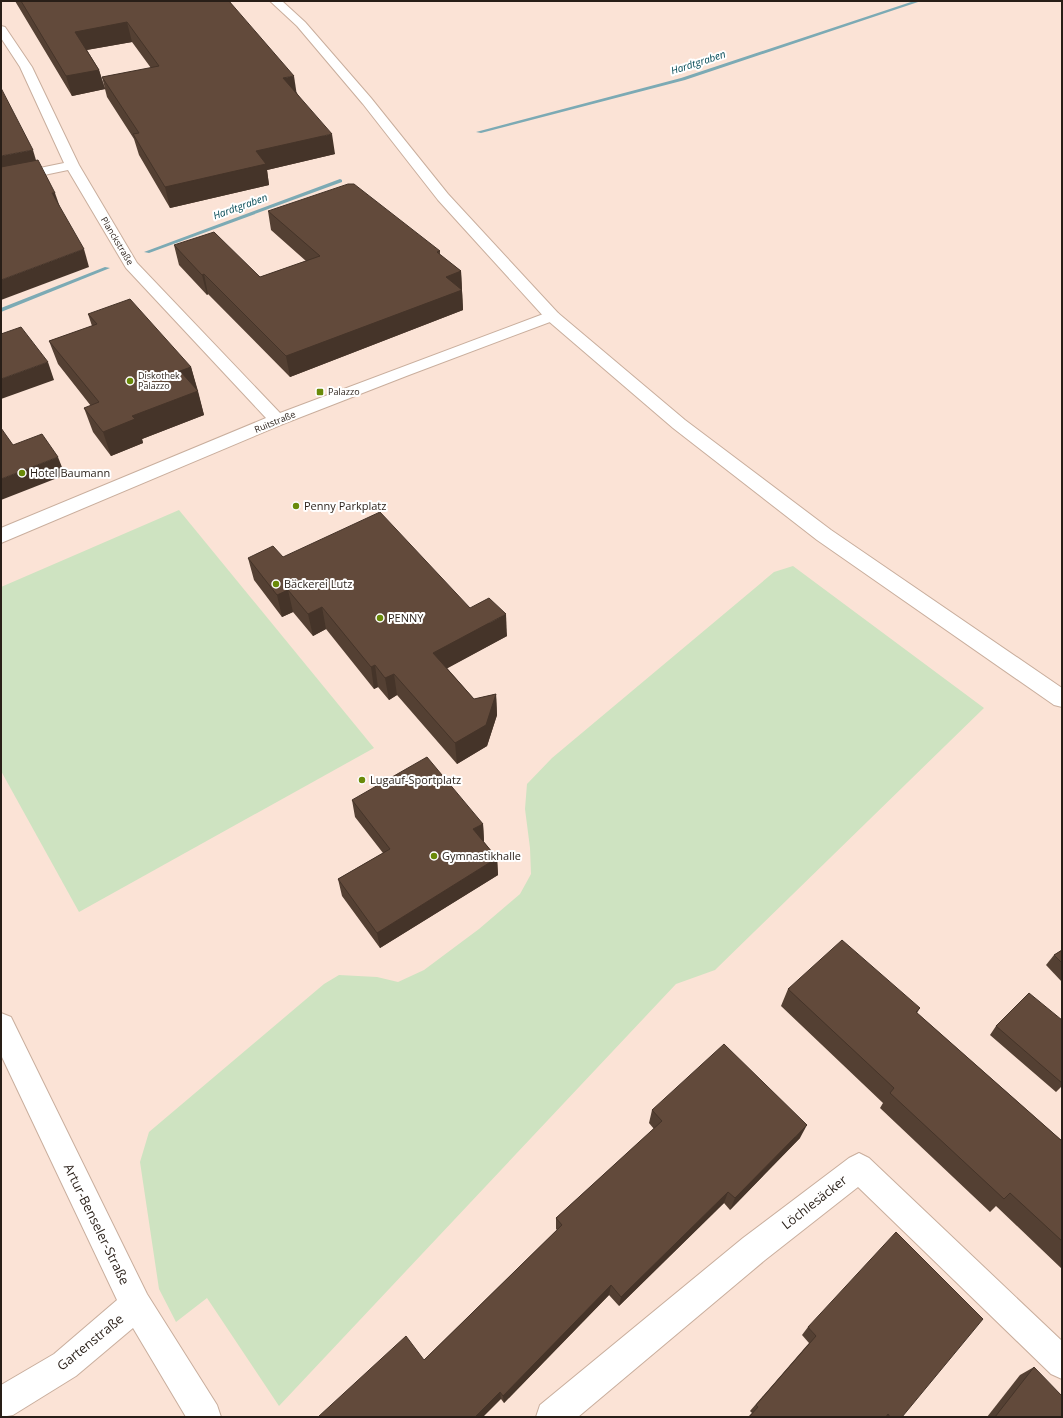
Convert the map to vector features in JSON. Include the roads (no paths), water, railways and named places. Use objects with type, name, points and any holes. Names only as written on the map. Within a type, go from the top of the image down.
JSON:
[{"type":"street","points":[[276,1],[301,24],[366,101],[443,197],[552,316],[679,424],[824,535],[1062,699]]},
{"type":"street","name":"Planckstraße","points":[[1,29],[26,67],[72,165],[131,265],[277,420]]},
{"type":"street","points":[[1,180],[72,165]]},
{"type":"street","name":"Ruitstraße","points":[[1,536],[277,420],[402,371],[552,316]]},
{"type":"street","name":"Artur-Benseler-Straße","points":[[1,1026],[136,1305],[205,1417]]},
{"type":"street","name":"Löchlesäcker","points":[[552,1417],[754,1249],[859,1168],[1062,1363]]},
{"type":"street","name":"Gartenstraße","points":[[1,1403],[65,1365],[136,1305]]},
{"type":"waterway","name":"Hardtgraben","points":[[479,132],[683,79],[919,1]]},
{"type":"waterway","name":"Hardtgraben","points":[[147,252],[340,181]]},
{"type":"waterway","name":"Hardtgraben","points":[[1,310],[107,268]]},
{"type":"place","name":"Diskothek Palazzo","points":[[130,381]]},
{"type":"place","name":"Palazzo","points":[[320,392]]},
{"type":"place","name":"Hotel Baumann","points":[[22,473]]},
{"type":"place","name":"Penny Parkplatz","points":[[296,506]]},
{"type":"place","name":"Bäckerei Lutz","points":[[276,584]]},
{"type":"place","name":"PENNY","points":[[380,618]]},
{"type":"place","name":"Lugauf-Sportplatz","points":[[362,780]]},
{"type":"place","name":"Gymnastikhalle","points":[[434,856]]}]
